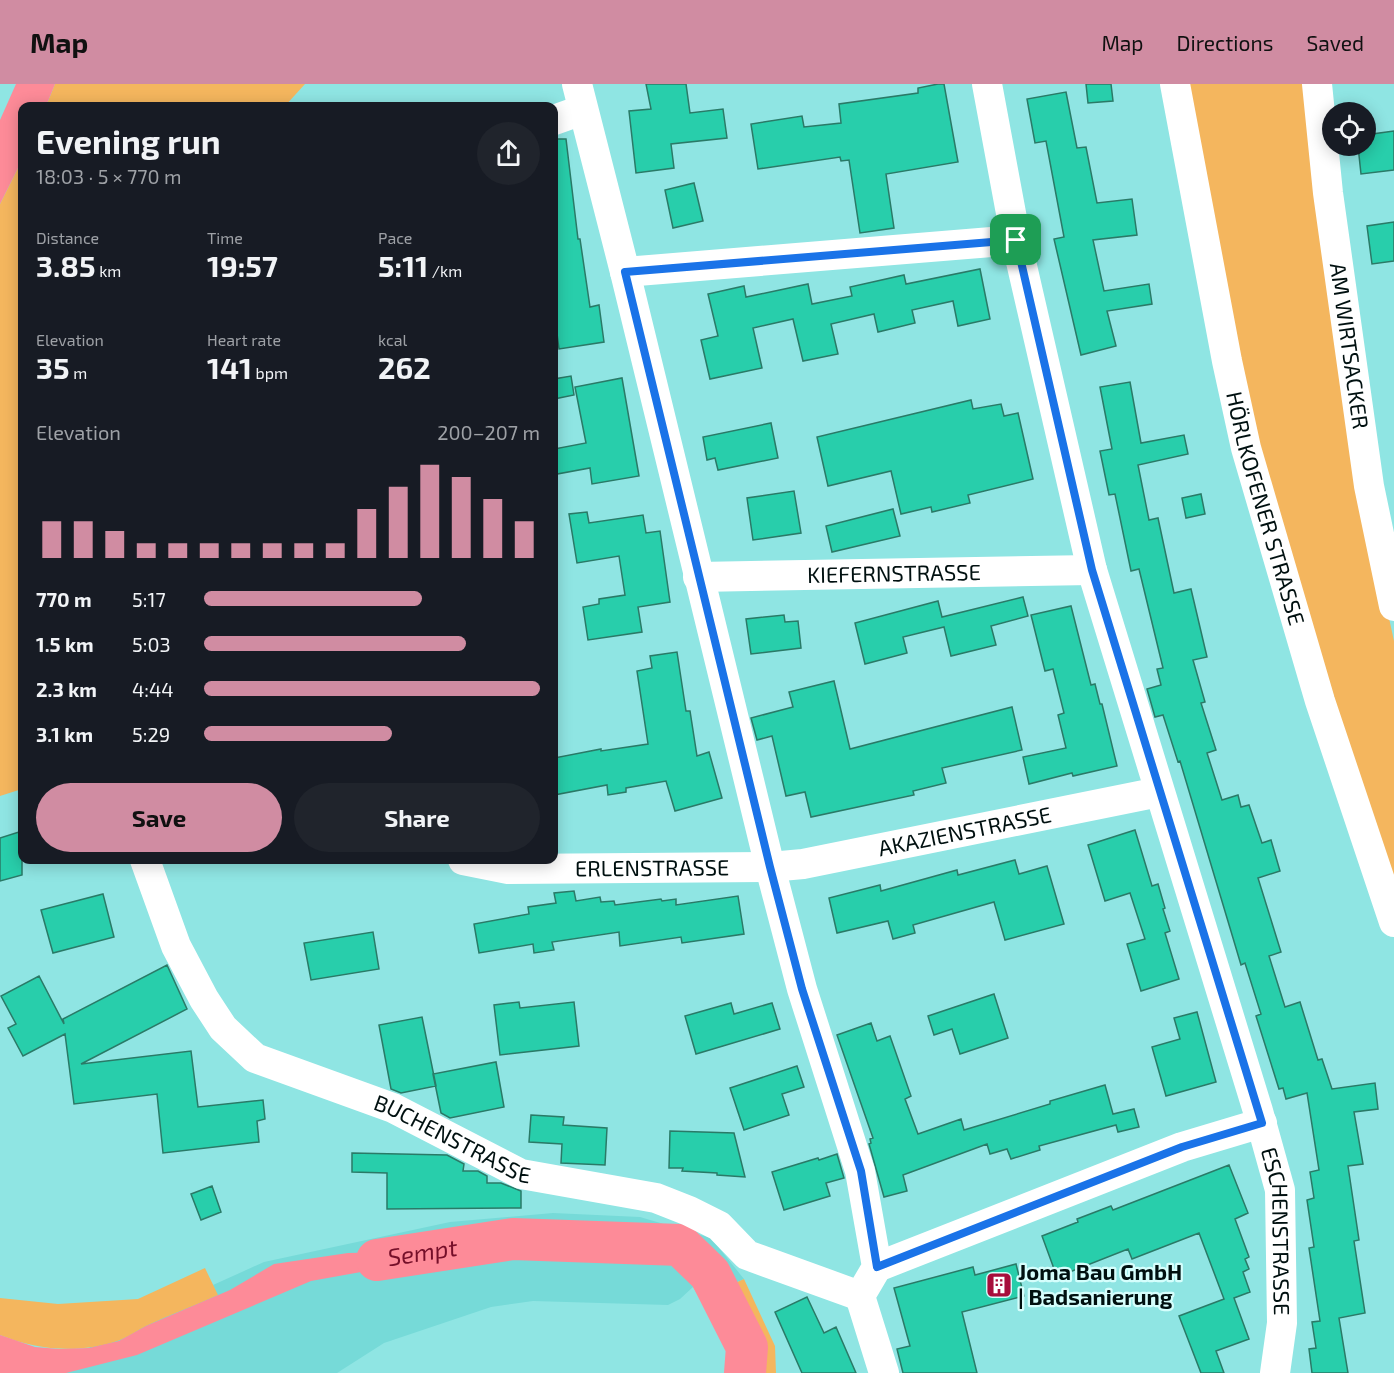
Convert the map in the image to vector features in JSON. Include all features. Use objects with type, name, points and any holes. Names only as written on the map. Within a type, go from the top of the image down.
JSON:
[{"type":"street","name":"ESCHENSTRASSE","points":[[987,84],[1016,240],[1092,570],[1159,792],[1203,927],[1280,1190],[1282,1323],[1275,1373]]},
{"type":"street","name":"HÖRLKOFENER STRASSE","points":[[1175,84],[1227,361],[1246,448],[1320,701],[1394,922]]},
{"type":"street","name":"AM WIRTSACKER","points":[[1317,84],[1330,205],[1369,486],[1394,606]]},
{"type":"street","points":[[558,116],[579,97],[625,272],[698,577],[802,989],[861,1171],[877,1267]]},
{"type":"street","points":[[625,272],[1016,240]]},
{"type":"street","name":"KIEFERNSTRASSE","points":[[698,577],[1092,570]]},
{"type":"street","name":"AKAZIENSTRASSE","points":[[770,867],[803,864],[1159,792]]},
{"type":"street","name":"BUCHENSTRASSE","points":[[146,864],[176,946],[204,999],[223,1028],[255,1058],[393,1108],[521,1174],[656,1198],[719,1226],[747,1255],[860,1296]]},
{"type":"street","name":"ERLENSTRASSE","points":[[483,864],[508,869],[770,867]]},
{"type":"street","points":[[884,1373],[860,1296],[877,1267],[1182,1147],[1262,1123]]},
{"type":"shaded area","points":[[55,84],[305,84],[289,102],[48,102]]},
{"type":"shaded area","points":[[1186,84],[1306,84],[1384,595],[1394,641],[1394,894],[1257,444]]},
{"type":"shaded area","points":[[18,168],[18,790],[0,796],[0,204]]},
{"type":"shaded area","points":[[553,1213],[640,1217],[711,1238],[744,1279],[711,1294],[693,1287],[680,1299],[668,1305],[533,1301],[491,1307],[384,1343],[337,1373],[27,1373],[217,1295],[213,1285],[264,1262],[450,1222]]},
{"type":"shaded area","points":[[205,1268],[218,1295],[117,1341],[73,1349],[43,1347],[0,1335],[0,1298],[58,1304],[138,1299]]},
{"type":"shaded area","points":[[744,1279],[775,1346],[776,1373],[729,1373],[731,1367],[720,1330],[693,1287],[711,1294]]},
{"type":"water","points":[[16,84],[55,84],[48,102],[18,102],[18,168],[0,204],[0,120]]},
{"type":"water","points":[[434,1251],[411,1263],[311,1281],[137,1355],[66,1373],[0,1373],[0,1335],[35,1347],[89,1348],[119,1341],[146,1326],[230,1290],[274,1264],[348,1253]]},
{"type":"building","points":[[646,84],[686,84],[690,113],[723,109],[727,138],[671,144],[674,168],[636,173],[629,111],[651,109]]},
{"type":"building","points":[[944,84],[958,162],[886,174],[894,228],[860,233],[849,160],[841,161],[840,157],[758,169],[751,124],[802,116],[804,127],[841,123],[839,104],[918,93],[918,88]]},
{"type":"building","points":[[1086,84],[1111,84],[1113,101],[1088,103]]},
{"type":"building","points":[[1066,92],[1077,148],[1086,147],[1097,203],[1132,199],[1137,235],[1093,240],[1104,291],[1149,284],[1152,304],[1107,311],[1116,346],[1081,355],[1054,239],[1064,237],[1046,141],[1035,143],[1027,99]]},
{"type":"building","points":[[1394,131],[1394,170],[1361,174],[1359,156],[1376,156],[1376,133]]},
{"type":"building","points":[[558,139],[566,139],[578,239],[580,239],[590,307],[599,305],[604,342],[559,349]]},
{"type":"building","points":[[694,183],[703,221],[673,228],[665,190]]},
{"type":"building","points":[[1394,222],[1394,261],[1372,264],[1367,226]]},
{"type":"building","points":[[980,269],[990,319],[958,326],[953,301],[912,310],[915,323],[878,332],[874,314],[831,324],[838,354],[803,361],[793,319],[753,328],[762,368],[710,379],[701,340],[718,336],[708,294],[744,286],[746,297],[808,284],[812,304],[852,296],[850,287],[904,275],[906,284]]},
{"type":"building","points":[[571,376],[574,395],[558,398],[558,378]]},
{"type":"building","points":[[622,378],[639,476],[592,484],[590,468],[558,474],[558,448],[586,443],[575,387]]},
{"type":"building","points":[[1130,382],[1141,443],[1184,435],[1188,454],[1138,465],[1149,520],[1158,518],[1174,593],[1191,589],[1207,657],[1193,660],[1205,702],[1201,703],[1216,750],[1207,753],[1222,800],[1238,795],[1241,807],[1249,805],[1262,843],[1271,840],[1280,871],[1258,878],[1281,952],[1269,956],[1285,1007],[1300,1002],[1318,1060],[1322,1059],[1332,1089],[1375,1083],[1378,1109],[1354,1112],[1363,1164],[1348,1166],[1359,1240],[1354,1241],[1365,1313],[1339,1318],[1348,1373],[1312,1373],[1309,1349],[1316,1348],[1312,1322],[1320,1321],[1309,1248],[1314,1247],[1307,1200],[1314,1198],[1310,1172],[1319,1170],[1307,1093],[1286,1099],[1283,1088],[1279,1089],[1256,1016],[1261,1014],[1245,963],[1241,965],[1180,761],[1178,762],[1163,715],[1155,717],[1147,689],[1161,685],[1157,669],[1163,668],[1139,569],[1131,571],[1115,494],[1109,495],[1100,451],[1112,449],[1100,387]]},
{"type":"building","points":[[971,400],[973,409],[1001,404],[1004,416],[1018,413],[1033,479],[968,495],[970,503],[932,512],[931,507],[901,514],[891,471],[828,486],[817,437]]},
{"type":"building","points":[[771,423],[778,458],[718,470],[715,458],[707,460],[703,437]]},
{"type":"building","points":[[794,491],[801,533],[753,540],[747,498]]},
{"type":"building","points":[[1201,494],[1205,514],[1186,518],[1182,498]]},
{"type":"building","points":[[893,509],[900,536],[832,552],[826,526]]},
{"type":"building","points":[[587,512],[589,523],[643,515],[646,533],[660,531],[670,602],[638,607],[642,632],[588,640],[583,607],[599,604],[599,599],[625,595],[619,556],[577,563],[569,514]]},
{"type":"building","points":[[1023,597],[1028,616],[991,626],[996,645],[951,656],[944,627],[903,637],[907,653],[865,664],[855,623],[938,601],[942,617]]},
{"type":"building","points":[[1071,606],[1091,685],[1095,684],[1100,704],[1102,704],[1117,766],[1073,776],[1072,773],[1029,784],[1023,757],[1066,748],[1058,715],[1064,713],[1053,669],[1045,671],[1031,615]]},
{"type":"building","points":[[784,615],[785,622],[798,621],[801,648],[751,654],[746,619]]},
{"type":"building","points":[[677,652],[686,711],[690,711],[697,756],[709,752],[722,798],[675,811],[666,781],[626,788],[626,792],[608,795],[607,785],[558,794],[558,757],[601,749],[601,751],[648,744],[637,671],[652,668],[650,656]]},
{"type":"building","points":[[834,681],[850,749],[1012,707],[1022,750],[942,768],[946,783],[913,791],[914,795],[811,817],[805,792],[786,796],[772,736],[757,740],[751,718],[793,707],[789,692]]},
{"type":"building","points":[[1135,830],[1152,886],[1158,884],[1170,931],[1165,933],[1179,979],[1141,991],[1127,944],[1145,939],[1130,893],[1105,901],[1088,845]]},
{"type":"building","points":[[18,832],[18,864],[22,864],[22,875],[0,881],[0,838]]},
{"type":"building","points":[[1015,860],[1019,874],[1047,866],[1064,924],[1005,940],[994,902],[913,925],[915,933],[893,939],[888,921],[837,933],[829,898],[880,885],[881,891],[957,870],[958,875]]},
{"type":"building","points":[[574,891],[576,901],[600,897],[601,902],[614,901],[615,905],[676,899],[676,905],[738,896],[744,934],[682,943],[681,937],[620,946],[619,932],[552,942],[554,950],[534,953],[533,944],[479,953],[474,924],[529,914],[528,907],[556,903],[554,893]]},
{"type":"building","points":[[103,894],[114,937],[53,953],[41,910]]},
{"type":"building","points":[[373,932],[379,969],[311,980],[304,943]]},
{"type":"building","points":[[167,965],[187,1009],[81,1064],[191,1051],[198,1107],[263,1100],[265,1119],[257,1121],[259,1142],[163,1153],[157,1094],[74,1104],[65,1034],[23,1056],[8,1028],[16,1024],[1,996],[39,976],[64,1024],[63,1019]]},
{"type":"building","points":[[994,994],[1008,1038],[960,1054],[952,1029],[934,1035],[928,1016]]},
{"type":"building","points":[[519,1002],[520,1008],[574,1002],[579,1046],[500,1055],[494,1005]]},
{"type":"building","points":[[731,1003],[734,1014],[772,1003],[780,1029],[696,1054],[685,1016]]},
{"type":"building","points":[[1197,1012],[1216,1082],[1166,1096],[1152,1047],[1180,1039],[1174,1018]]},
{"type":"building","points":[[422,1017],[436,1086],[401,1093],[391,1089],[379,1025]]},
{"type":"building","points":[[871,1023],[877,1041],[890,1036],[911,1096],[905,1099],[918,1134],[961,1119],[964,1130],[1105,1085],[1113,1114],[1134,1109],[1139,1127],[1118,1132],[1116,1125],[1039,1146],[1040,1150],[1011,1159],[1007,1149],[990,1154],[987,1144],[903,1175],[907,1191],[884,1197],[869,1144],[870,1139],[873,1138],[837,1035]]},
{"type":"building","points":[[496,1062],[504,1107],[450,1118],[441,1113],[433,1074]]},
{"type":"building","points":[[797,1066],[804,1087],[782,1094],[789,1115],[744,1130],[730,1088]]},
{"type":"building","points":[[531,1115],[564,1117],[563,1125],[607,1128],[605,1165],[561,1163],[562,1144],[529,1142]]},
{"type":"building","points":[[670,1131],[734,1133],[745,1177],[669,1168]]},
{"type":"building","points":[[352,1153],[447,1155],[464,1164],[463,1171],[478,1171],[487,1176],[487,1183],[501,1183],[521,1191],[521,1208],[387,1209],[387,1173],[352,1172]]},
{"type":"building","points":[[837,1154],[844,1178],[826,1183],[830,1196],[784,1210],[772,1172]]},
{"type":"building","points":[[1229,1165],[1248,1213],[1235,1219],[1249,1257],[1245,1259],[1249,1269],[1243,1272],[1250,1292],[1234,1298],[1249,1339],[1216,1351],[1224,1373],[1201,1373],[1179,1316],[1224,1299],[1199,1233],[1132,1259],[1128,1249],[1057,1277],[1042,1236],[1111,1206],[1113,1210]]},
{"type":"building","points":[[212,1186],[221,1212],[201,1220],[191,1194]]},
{"type":"building","points":[[1016,1264],[1024,1296],[962,1312],[977,1373],[903,1373],[897,1349],[910,1346],[894,1288],[973,1267],[975,1275]]},
{"type":"building","points":[[807,1297],[824,1333],[836,1327],[856,1373],[802,1373],[775,1312]]},
{"type":"waterway","name":"Sempt","points":[[377,1260],[513,1239],[680,1245],[710,1274],[747,1347],[745,1373]]},
{"type":"place","name":"Joma Bau GmbH | Badsanierung","points":[[999,1285]]},
{"type":"route","points":[[1016,240],[1092,570],[1262,1123],[1182,1147],[877,1267],[861,1171],[802,989],[698,577],[625,272],[1016,240]]}]
